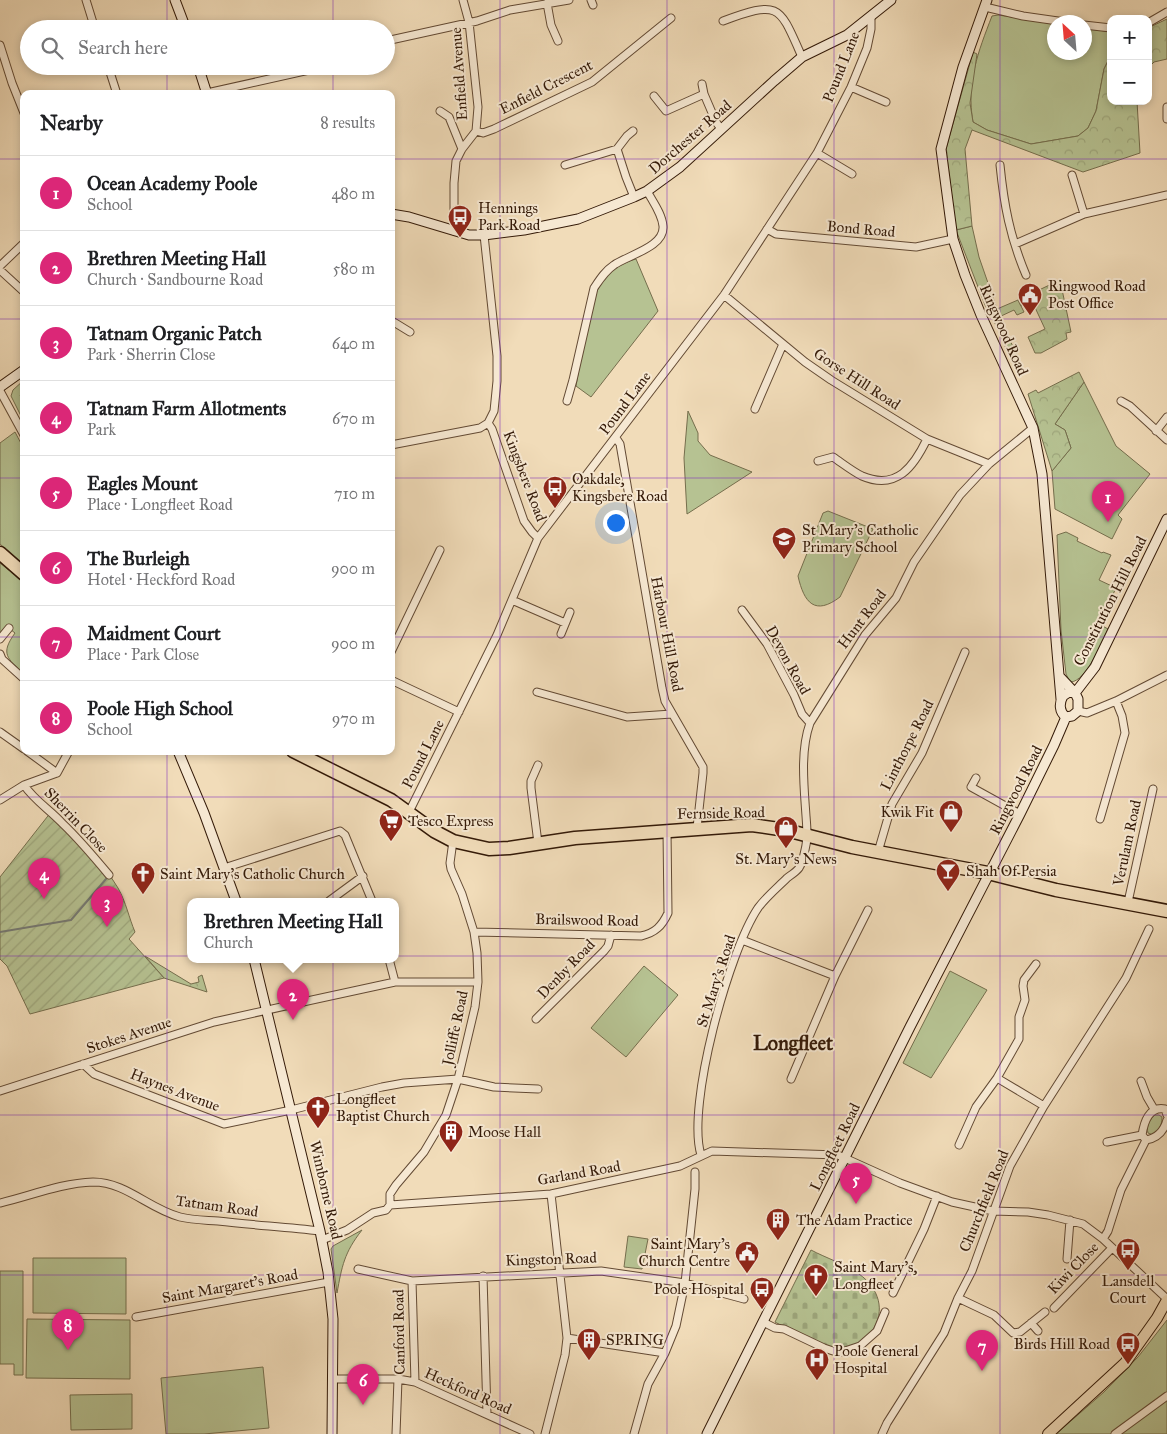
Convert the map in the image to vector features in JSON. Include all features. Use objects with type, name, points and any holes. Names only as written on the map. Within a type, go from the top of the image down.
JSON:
[{"type":"highway","points":[[0,553],[20,570]]},
{"type":"highway","name":"Fernside Road","points":[[301,755],[372,790],[408,812],[434,831],[453,841],[489,849],[509,848],[575,838],[752,825],[786,830],[878,852],[988,873],[1056,890],[1128,902],[1167,911]]},
{"type":"main road","points":[[175,0],[183,20]]},
{"type":"main road","name":"Dorchester Road","points":[[395,215],[469,235],[484,235],[570,221],[634,197],[647,191],[680,167],[767,86],[802,57],[847,35],[891,0]]},
{"type":"main road","name":"Ringwood Road","points":[[986,3],[963,67],[941,149],[954,239],[965,275],[981,316],[1033,428],[1042,474],[1061,699]]},
{"type":"main road","points":[[201,75],[206,90]]},
{"type":"main road","points":[[0,386],[20,373]]},
{"type":"main road","name":"Constitution Hill Road","points":[[1075,693],[1095,667],[1167,519]]},
{"type":"main road","points":[[1059,676],[1075,693],[1078,699],[1078,711],[1072,716],[1066,717],[1061,713],[1061,699],[1066,694],[1075,693]]},
{"type":"main road","name":"Ringwood Road","points":[[988,873],[1020,814],[1066,717]]},
{"type":"main road","points":[[180,755],[204,813],[235,898]]},
{"type":"main road","name":"Longfleet Road","points":[[706,1434],[988,873]]},
{"type":"main road","name":"Wimborne Road","points":[[255,963],[321,1235],[329,1282],[333,1319],[332,1434]]},
{"type":"main road","points":[[1048,1434],[1125,1363],[1157,1318],[1167,1300]]},
{"type":"street","points":[[86,0],[92,20]]},
{"type":"street","name":"Enfield Avenue","points":[[454,231],[456,161],[462,149],[476,131],[478,107],[469,22],[463,0]]},
{"type":"street","points":[[395,39],[469,22],[510,10],[520,10],[569,0]]},
{"type":"street","points":[[547,3],[551,24],[558,41]]},
{"type":"street","points":[[986,3],[1023,16],[1047,19]]},
{"type":"street","points":[[734,7],[738,14]]},
{"type":"street","points":[[723,21],[759,7],[770,8],[780,12],[802,57]]},
{"type":"street","points":[[1152,21],[1167,12]]},
{"type":"street","name":"Pound Lane","points":[[408,812],[460,712],[512,600],[538,538],[724,295],[817,153],[851,87],[867,48],[871,30],[871,17]]},
{"type":"street","name":"Enfield Crescent","points":[[476,131],[483,133],[494,129],[592,82],[671,18]]},
{"type":"street","points":[[1092,26],[1107,28]]},
{"type":"street","points":[[0,45],[20,103]]},
{"type":"street","points":[[111,75],[116,90]]},
{"type":"street","points":[[224,90],[289,75]]},
{"type":"street","points":[[702,84],[704,94],[721,129]]},
{"type":"street","points":[[851,87],[886,102]]},
{"type":"street","points":[[654,96],[666,111],[704,94]]},
{"type":"street","points":[[1167,107],[1167,120]]},
{"type":"street","points":[[440,111],[449,117],[462,149]]},
{"type":"street","points":[[565,165],[617,149],[627,136],[634,131]]},
{"type":"street","points":[[617,149],[634,197]]},
{"type":"street","points":[[817,153],[852,174]]},
{"type":"street","points":[[1000,165],[1004,204],[1026,275]]},
{"type":"street","points":[[1072,175],[1084,214]]},
{"type":"street","points":[[567,401],[594,288],[602,275],[615,264],[654,244],[662,236],[662,220],[647,191]]},
{"type":"street","points":[[1015,244],[1084,214],[1167,195]]},
{"type":"street","name":"Bond Road","points":[[767,229],[776,234],[916,247],[954,239]]},
{"type":"street","points":[[395,444],[480,428],[488,423],[494,411],[498,381],[497,356],[484,235]]},
{"type":"street","points":[[0,266],[20,247]]},
{"type":"street","points":[[0,270],[20,288]]},
{"type":"street","name":"Gorse Hill Road","points":[[724,295],[783,344],[831,380],[927,439],[990,464]]},
{"type":"street","points":[[395,323],[410,332]]},
{"type":"street","points":[[755,409],[783,344]]},
{"type":"street","points":[[0,391],[20,428]]},
{"type":"street","points":[[1121,400],[1167,440]]},
{"type":"street","points":[[1156,431],[1167,417]]},
{"type":"street","name":"Kingsbere Road","points":[[488,423],[492,429],[524,521],[538,538]]},
{"type":"street","name":"Hunt Road","points":[[808,835],[804,750],[810,723],[865,635],[896,598],[914,562],[960,495],[990,464],[1033,428]]},
{"type":"street","name":"Harbour Hill Road","points":[[616,438],[620,444],[662,688],[672,714],[703,767],[704,773],[697,828]]},
{"type":"street","points":[[818,461],[833,457],[862,476],[872,475],[884,479],[893,478],[903,474],[915,461],[927,439]]},
{"type":"street","points":[[395,644],[440,550]]},
{"type":"street","points":[[512,600],[565,623]]},
{"type":"street","name":"Devon Road","points":[[742,610],[767,644],[802,714],[810,723]]},
{"type":"street","points":[[561,634],[570,612]]},
{"type":"street","points":[[0,639],[9,628]]},
{"type":"street","name":"Linthorpe Road","points":[[878,852],[892,804],[922,753],[965,652]]},
{"type":"street","points":[[0,654],[2,660],[20,676]]},
{"type":"street","points":[[1078,711],[1087,713],[1116,701],[1167,675]]},
{"type":"street","points":[[395,682],[460,712]]},
{"type":"street","points":[[537,692],[627,716],[672,714]]},
{"type":"street","points":[[1100,819],[1125,733],[1122,716],[1116,701]]},
{"type":"street","points":[[0,732],[20,746]]},
{"type":"street","points":[[32,755],[57,773]]},
{"type":"street","points":[[0,800],[24,785],[57,773],[68,755]]},
{"type":"street","points":[[538,765],[531,782],[538,843]]},
{"type":"street","points":[[976,778],[971,787],[1020,814]]},
{"type":"street","name":"Sherrin Close","points":[[24,785],[85,846],[109,875]]},
{"type":"street","name":"Verulam Road","points":[[1128,902],[1152,789]]},
{"type":"street","points":[[224,868],[340,831],[345,835],[371,898]]},
{"type":"street","name":"Brailswood Road","points":[[474,932],[641,936],[658,930],[668,913],[669,902],[667,831]]},
{"type":"street","name":"St Mary's Road","points":[[701,1155],[698,1120],[702,1084],[713,1032],[726,985],[742,940],[759,906],[798,868],[808,835]]},
{"type":"street","name":"Jolliffe Road","points":[[390,1205],[390,1194],[424,1152],[442,1122],[458,1079],[475,1007],[478,982],[474,932],[462,894],[451,869],[453,841]]},
{"type":"street","points":[[333,898],[363,876]]},
{"type":"street","points":[[791,1079],[835,976],[868,910]]},
{"type":"street","name":"Churchfield Road","points":[[882,1434],[886,1422],[944,1333],[958,1298],[972,1271],[992,1211],[1010,1166],[1044,1106],[1126,978],[1149,929]]},
{"type":"street","name":"Denby Road","points":[[536,1019],[604,951],[608,946],[611,935]]},
{"type":"street","points":[[742,940],[835,976]]},
{"type":"street","points":[[390,963],[395,982]]},
{"type":"street","points":[[959,1145],[976,1107],[997,1078],[1019,1039],[1020,1017],[1025,1000],[1024,980],[1036,964]]},
{"type":"street","name":"Stokes Avenue","points":[[0,1091],[214,1022],[395,982],[478,982]]},
{"type":"street","points":[[1025,1000],[1035,998]]},
{"type":"street","name":"Haynes Avenue","points":[[83,1064],[94,1074],[224,1124],[404,1083],[458,1079],[494,1087],[538,1089]]},
{"type":"street","points":[[997,1078],[1044,1106]]},
{"type":"street","points":[[1141,1081],[1146,1097],[1154,1109]]},
{"type":"street","points":[[1103,1239],[1108,1231],[1121,1190],[1144,1138],[1148,1116],[1154,1109],[1166,1109]]},
{"type":"street","points":[[1107,1142],[1110,1140],[1154,1139],[1162,1131],[1167,1120]]},
{"type":"street","name":"Garland Road","points":[[321,1235],[347,1230],[373,1212],[386,1210],[390,1205],[551,1194],[680,1166],[701,1155],[719,1151],[785,1155],[838,1155],[845,1157]]},
{"type":"street","points":[[845,1157],[900,1183],[970,1207],[992,1211],[1028,1212],[1083,1224],[1103,1239],[1167,1300]]},
{"type":"street","points":[[634,1434],[648,1384],[676,1326],[685,1283],[696,1189],[695,1172]]},
{"type":"street","name":"Tatnam Road","points":[[0,1203],[66,1186],[93,1182],[114,1185],[163,1211],[180,1217],[321,1235]]},
{"type":"street","points":[[544,1434],[565,1355],[567,1338],[551,1194]]},
{"type":"street","points":[[892,1293],[924,1229],[937,1196]]},
{"type":"street","points":[[1067,1259],[1070,1220]]},
{"type":"street","name":"Kiwi Close","points":[[1054,1308],[1112,1248]]},
{"type":"street","name":"Kingston Road","points":[[358,1269],[412,1281],[601,1271],[685,1283],[744,1299]]},
{"type":"street","points":[[483,1276],[487,1414]]},
{"type":"street","name":"Canford Road","points":[[412,1281],[414,1382]]},
{"type":"street","name":"Saint Margaret's Road","points":[[136,1318],[329,1282]]},
{"type":"street","points":[[958,1298],[994,1315],[1012,1333],[1020,1332],[1045,1312]]},
{"type":"street","points":[[763,1322],[839,1353],[860,1346],[877,1331],[885,1312]]},
{"type":"street","points":[[1031,1323],[1038,1331]]},
{"type":"street","points":[[567,1338],[665,1352]]},
{"type":"street","name":"Heckford Road","points":[[332,1379],[398,1379],[414,1382],[530,1434]]},
{"type":"street","points":[[396,1434],[398,1379]]},
{"type":"street","points":[[1115,1434],[1167,1396]]},
{"type":"green space","points":[[998,15],[1047,22],[1047,60],[1092,60],[1092,29],[1107,31],[1107,63],[1104,69],[1096,111],[1088,128],[1078,136],[1031,144],[987,130],[973,122],[971,108],[972,81],[982,42],[992,16]]},
{"type":"green space","points":[[1167,19],[1167,59],[1152,64],[1152,60],[1152,26]]},
{"type":"green space","points":[[973,52],[977,54],[970,103],[973,122],[987,130],[1031,144],[1078,136],[1088,128],[1096,111],[1104,69],[1107,63],[1107,105],[1137,105],[1140,153],[1083,172],[972,130],[965,149],[972,226],[956,230],[946,149]]},
{"type":"green space","points":[[972,226],[979,257],[997,309],[1018,300],[1024,312],[1017,315],[1014,310],[999,317],[1003,326],[998,329],[985,305],[956,230]]},
{"type":"green space","points":[[636,259],[658,311],[591,397],[576,386],[591,307],[600,285],[607,276],[620,265]]},
{"type":"green space","points":[[1060,280],[1071,332],[1066,333],[1067,339],[1041,353],[1035,353],[1028,337],[1045,329],[1032,301],[1021,306],[1018,300]]},
{"type":"green space","points":[[1005,330],[1018,357],[1010,357],[1000,335]]},
{"type":"green space","points":[[1079,372],[1084,382],[1055,424],[1065,430],[1071,448],[1052,471],[1028,394],[1036,390],[1038,393]]},
{"type":"green space","points":[[1084,382],[1116,446],[1150,474],[1118,515],[1122,519],[1112,539],[1055,509],[1052,471],[1071,448],[1065,430],[1055,424]]},
{"type":"green space","points":[[20,384],[20,414],[11,396],[13,390]]},
{"type":"green space","points":[[688,411],[698,433],[698,441],[710,455],[752,472],[687,514],[684,458]]},
{"type":"green space","points":[[15,432],[20,441],[20,562],[0,544],[0,443]]},
{"type":"green space","points":[[828,511],[873,529],[840,597],[824,606],[817,606],[807,600],[798,576],[823,513]]},
{"type":"green space","points":[[1066,532],[1078,538],[1077,541],[1102,553],[1111,555],[1099,580],[1116,588],[1099,624],[1108,629],[1102,642],[1088,668],[1077,680],[1071,682],[1066,674],[1061,630],[1057,535]]},
{"type":"green space","points":[[0,563],[20,579],[20,670],[10,660],[7,651],[10,640],[15,633],[6,626],[0,633]]},
{"type":"green space","points":[[51,812],[87,848],[111,877],[123,899],[135,932],[129,939],[164,978],[30,1014],[7,966],[0,959],[0,877]]},
{"type":"green space","points":[[145,956],[191,984],[199,982],[198,977],[202,975],[207,992],[164,978]]},
{"type":"green space","points":[[644,966],[678,995],[626,1057],[591,1028]]},
{"type":"green space","points":[[950,971],[987,990],[931,1078],[903,1063]]},
{"type":"green space","points":[[1155,1115],[1162,1117],[1162,1120],[1160,1128],[1153,1135],[1148,1133],[1148,1125]]},
{"type":"green space","points":[[362,1230],[351,1246],[345,1260],[337,1293],[331,1249],[333,1246]]},
{"type":"green space","points":[[628,1236],[648,1239],[642,1269],[624,1267]]},
{"type":"green space","points":[[811,1250],[859,1274],[876,1293],[879,1316],[876,1323],[869,1335],[853,1346],[844,1349],[831,1348],[775,1322]]},
{"type":"green space","points":[[33,1258],[126,1258],[126,1314],[33,1313]]},
{"type":"green space","points":[[0,1271],[23,1271],[23,1375],[14,1375],[14,1364],[0,1364]]},
{"type":"green space","points":[[27,1319],[130,1320],[130,1379],[26,1378]]},
{"type":"green space","points":[[1167,1320],[1167,1434],[1056,1434],[1104,1392],[1138,1357]]},
{"type":"green space","points":[[263,1367],[269,1428],[204,1434],[166,1434],[161,1378]]},
{"type":"green space","points":[[132,1394],[132,1429],[71,1430],[70,1395]]},
{"type":"waterway","points":[[0,932],[71,920],[106,879]]},
{"type":"place","name":"Hennings Park Road","points":[[460,238]]},
{"type":"place","name":"Ringwood Road Post Office","points":[[1030,316]]},
{"type":"place","name":"Oakdale, Kingsbere Road","points":[[555,509]]},
{"type":"place","name":"Ocean Academy Poole","points":[[1108,522]]},
{"type":"place","name":"St Mary's Catholic Primary School","points":[[784,560]]},
{"type":"place","name":"Kwik Fit","points":[[951,833]]},
{"type":"place","name":"Tesco Express","points":[[391,842]]},
{"type":"place","name":"St. Mary's News","points":[[786,849]]},
{"type":"place","name":"Shah Of Persia","points":[[948,892]]},
{"type":"place","name":"Saint Mary's Catholic Church","points":[[143,895]]},
{"type":"place","name":"Tatnam Farm Allotments","points":[[44,899]]},
{"type":"place","name":"Tatnam Organic Patch","points":[[107,927]]},
{"type":"place","name":"Brethren Meeting Hall","points":[[293,1020]]},
{"type":"place","name":"Longfleet Baptist Church","points":[[318,1129]]},
{"type":"place","name":"Moose Hall","points":[[451,1153]]},
{"type":"place","name":"Eagles Mount","points":[[856,1204]]},
{"type":"place","name":"The Adam Practice","points":[[778,1241]]},
{"type":"place","name":"Lansdell Court","points":[[1128,1271]]},
{"type":"place","name":"Saint Mary's Church Centre","points":[[747,1274]]},
{"type":"place","name":"Saint Mary's, Longfleet","points":[[816,1297]]},
{"type":"place","name":"Poole Hospital","points":[[762,1310]]},
{"type":"place","name":"Poole High School","points":[[68,1350]]},
{"type":"place","name":"SPRING","points":[[589,1361]]},
{"type":"place","name":"Birds Hill Road","points":[[1128,1365]]},
{"type":"place","name":"Maidment Court","points":[[982,1371]]},
{"type":"place","name":"Poole General Hospital","points":[[817,1381]]},
{"type":"place","name":"The Burleigh","points":[[363,1405]]},
{"type":"district","name":"Longfleet","points":[[793,1043]]}]
